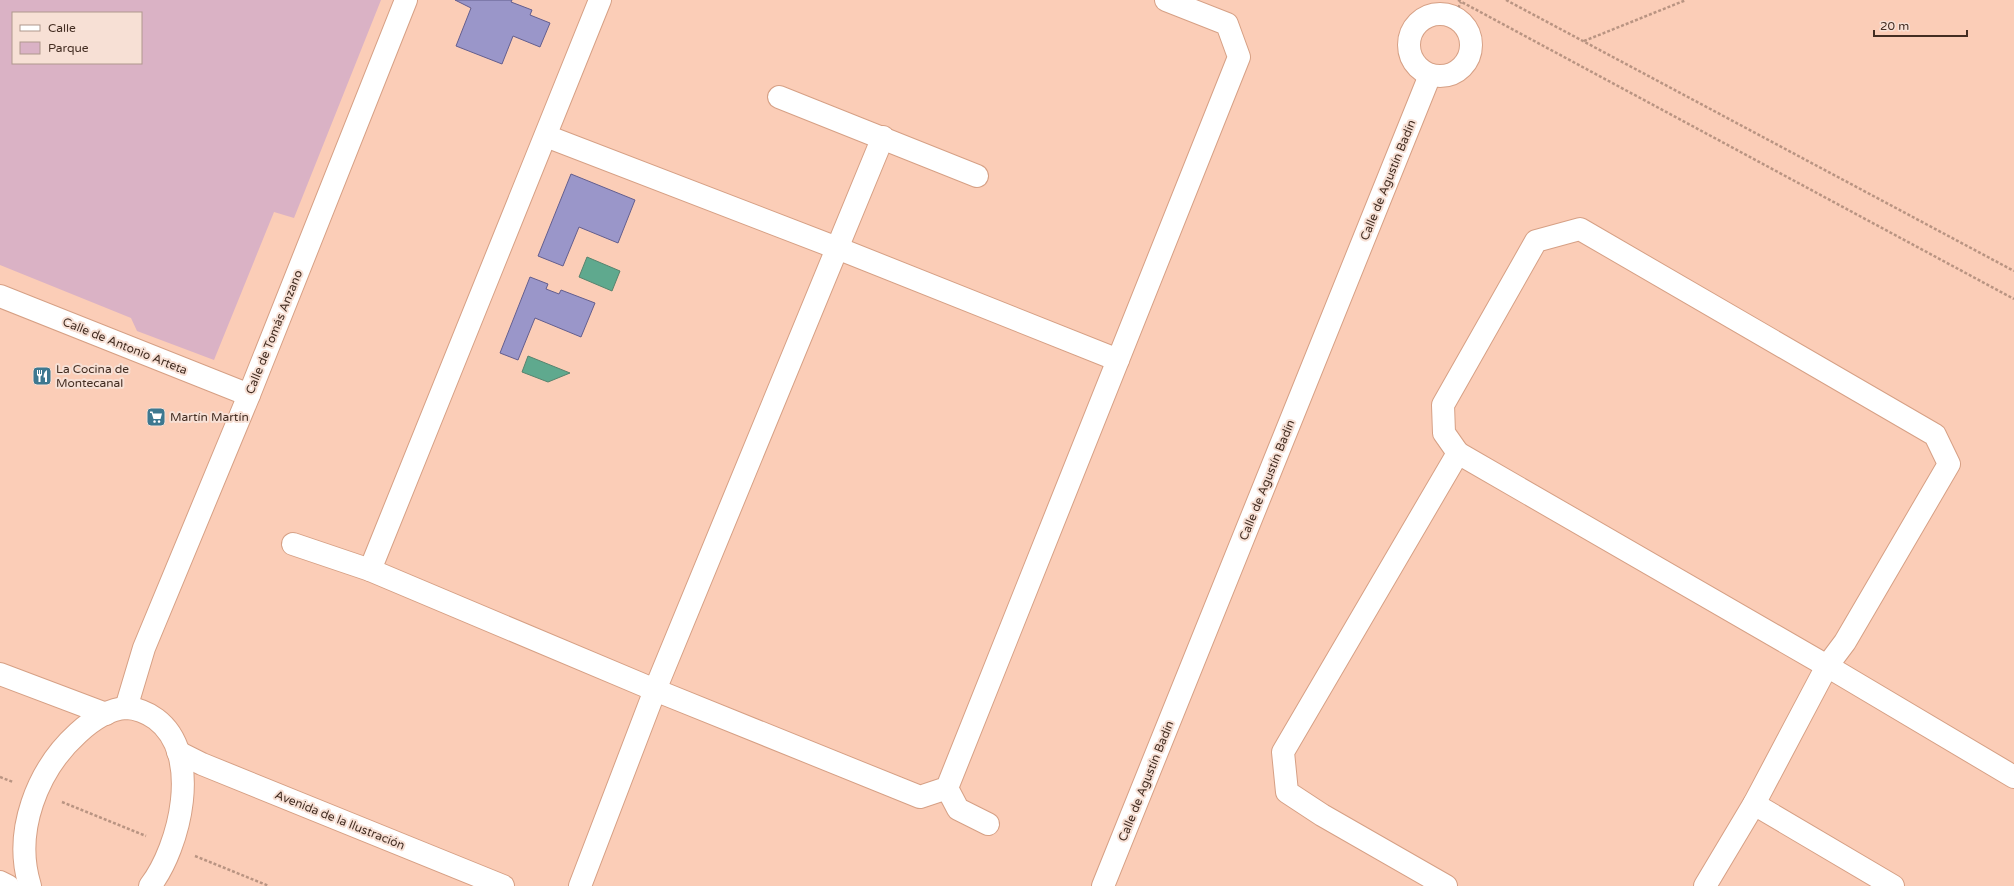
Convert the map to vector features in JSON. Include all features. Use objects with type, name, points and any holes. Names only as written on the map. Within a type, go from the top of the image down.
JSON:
[{"type":"street","name":"Calle de Tomás Anzano","points":[[126,708],[144,648],[249,396],[406,0]]},
{"type":"street","points":[[370,570],[600,0]]},
{"type":"street","points":[[988,824],[958,809],[947,788],[1239,57],[1227,24],[1166,0]]},
{"type":"street","points":[[1458,6],[1462,22],[1471,38],[1470,57],[1465,65],[1454,73],[1440,76],[1430,75],[1414,63],[1408,44],[1411,33],[1416,25],[1424,18],[1434,14],[1444,14],[1458,6]]},
{"type":"street","name":"Calle de Agustín Badín","points":[[1105,885],[1430,75]]},
{"type":"street","points":[[779,97],[883,137],[977,176]]},
{"type":"street","points":[[546,136],[837,248],[1118,360]]},
{"type":"street","points":[[580,886],[655,690],[883,137]]},
{"type":"street","points":[[1705,886],[1754,804],[1827,666],[1845,642],[1949,464],[1935,435],[1580,229],[1536,241],[1443,405],[1444,434],[1458,453],[1827,666],[2014,776]]},
{"type":"street","name":"Calle de Antonio Arteta","points":[[0,296],[249,396]]},
{"type":"street","points":[[1446,886],[1322,815],[1287,792],[1283,752],[1458,453]]},
{"type":"street","points":[[293,544],[370,570],[655,690],[920,797],[947,788]]},
{"type":"street","points":[[0,674],[106,714]]},
{"type":"street","points":[[30,886],[26,869],[25,841],[30,810],[36,792],[50,766],[71,739],[88,723],[106,714],[126,708],[140,710],[162,723],[169,732],[178,752],[182,795],[180,814],[171,847],[164,864],[150,886]]},
{"type":"street","name":"Avenida de la Ilustración","points":[[178,752],[202,764],[503,886]]},
{"type":"street","points":[[1754,804],[1893,886]]},
{"type":"street","points":[[0,882],[8,886]]},
{"type":"path","points":[[1506,0],[2014,271]]},
{"type":"path","points":[[1583,41],[1686,0]]},
{"type":"path","points":[[1458,6],[2014,299]]},
{"type":"path","points":[[0,777],[269,886]]},
{"type":"green space","points":[[0,0],[381,0],[294,218],[274,212],[214,360],[137,331],[131,318],[0,265]]},
{"type":"shaded area","points":[[587,257],[620,271],[612,291],[579,277]]},
{"type":"shaded area","points":[[528,356],[570,373],[548,382],[522,372]]},
{"type":"building","points":[[455,0],[512,0],[511,2],[532,10],[530,15],[550,23],[540,47],[513,36],[502,64],[456,46],[471,8]]},
{"type":"building","points":[[571,174],[635,200],[618,243],[579,227],[563,266],[538,256]]},
{"type":"building","points":[[530,277],[548,284],[546,289],[559,294],[561,290],[595,303],[581,337],[535,318],[518,360],[500,353]]},
{"type":"place","name":"La Cocina de Montecanal","points":[[42,376]]},
{"type":"place","name":"Martín Martín","points":[[156,417]]}]
